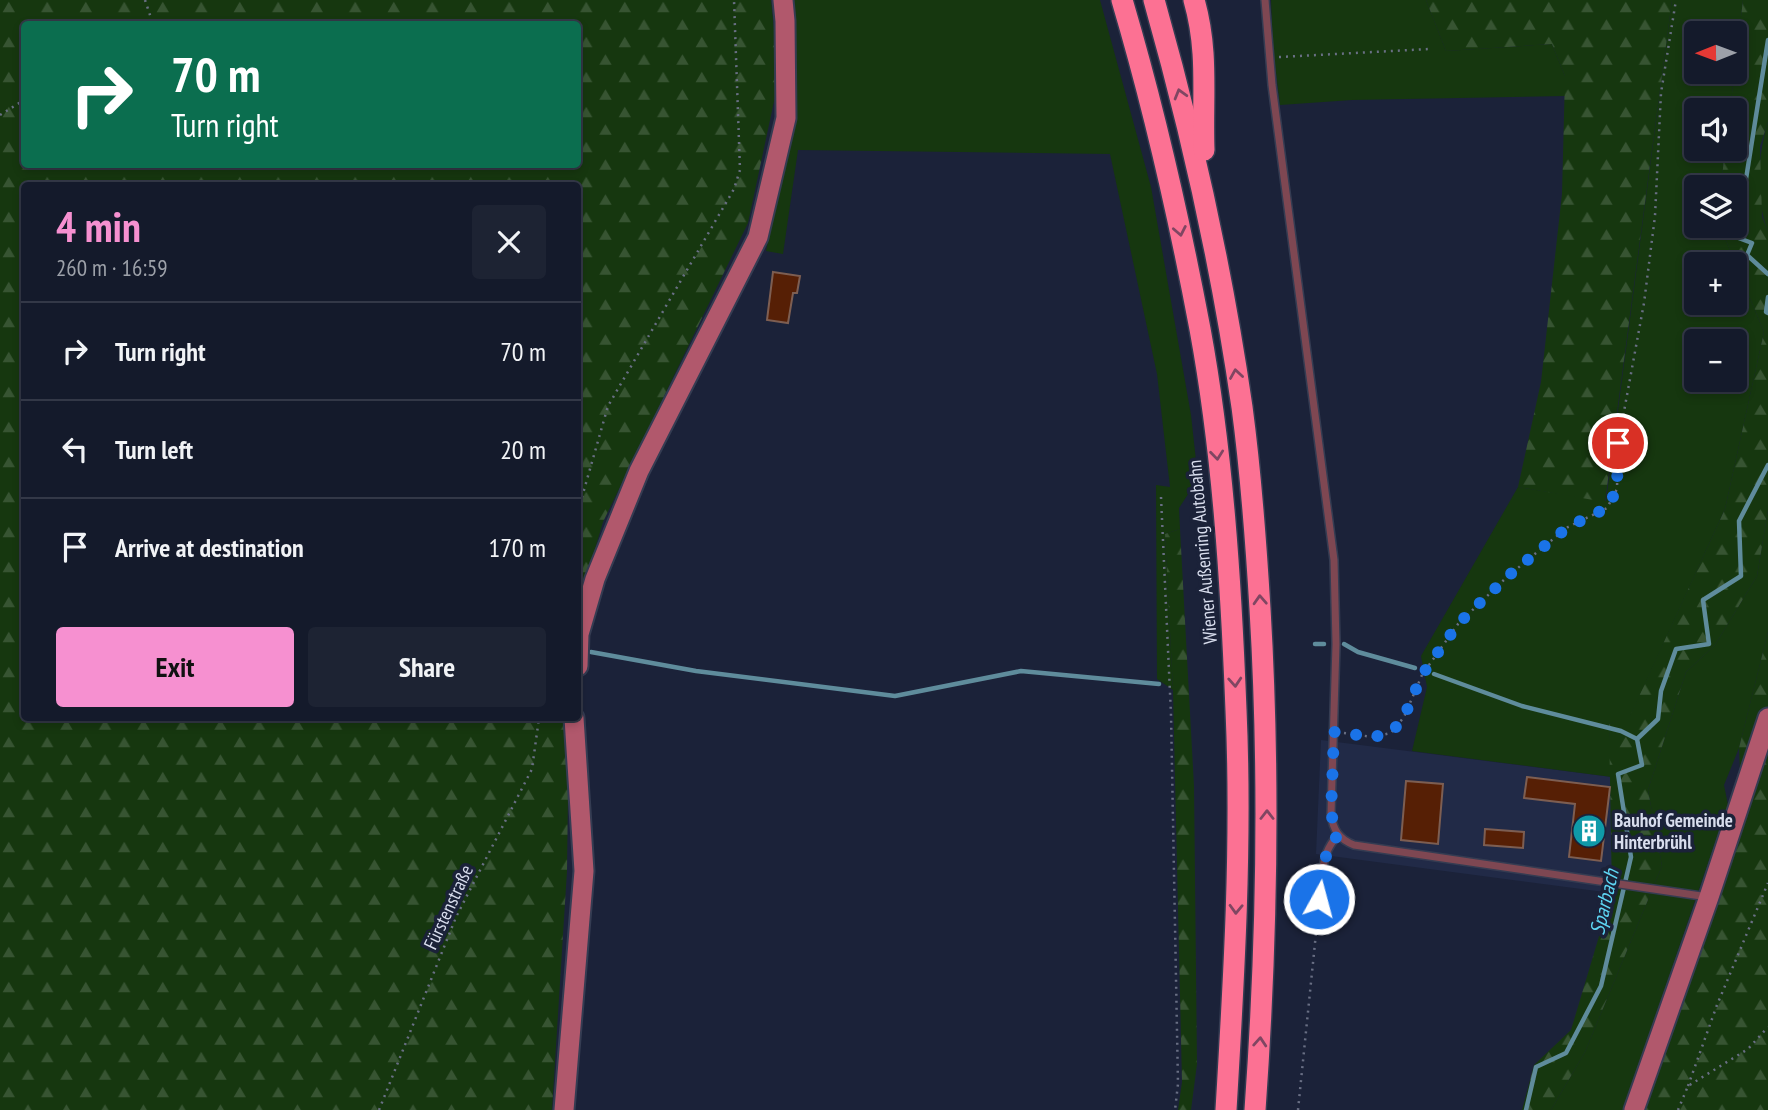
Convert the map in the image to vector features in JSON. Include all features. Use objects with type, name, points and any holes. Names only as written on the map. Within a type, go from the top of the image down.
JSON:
[{"type":"highway","name":"Wiener Außenring Autobahn","points":[[1122,0],[1166,164],[1198,318],[1226,535],[1237,711],[1238,850],[1226,1110]]},
{"type":"highway","points":[[1154,0],[1185,111],[1207,208],[1242,409],[1256,534],[1265,691],[1268,857],[1255,1110]]},
{"type":"highway","points":[[1194,0],[1202,27],[1205,64],[1202,103],[1207,208]]},
{"type":"street","points":[[581,627],[594,579],[639,471],[758,237],[786,118],[783,0]]},
{"type":"street","points":[[1634,1110],[1768,718]]},
{"type":"street","points":[[564,1110],[584,871],[574,721]]},
{"type":"lane","points":[[1265,0],[1269,57],[1334,560],[1336,644],[1331,814],[1338,835],[1354,845],[1709,897]]},
{"type":"lane","points":[[1322,874],[1329,844],[1338,835]]},
{"type":"path","points":[[145,0],[152,21]]},
{"type":"path","points":[[581,500],[608,406],[734,189],[740,170],[734,0]]},
{"type":"path","points":[[1334,732],[1373,737],[1391,733],[1404,717],[1422,675],[1458,624],[1508,576],[1568,527],[1607,508],[1617,489],[1618,443],[1644,303],[1655,216],[1661,93],[1676,0]]},
{"type":"path","points":[[1269,57],[1429,49]]},
{"type":"path","points":[[0,115],[21,102]]},
{"type":"path","points":[[1161,497],[1171,715],[1178,1084],[1175,1110]]},
{"type":"path","name":"Fürstenstraße","points":[[379,1110],[456,917],[532,769],[539,721]]},
{"type":"path","points":[[1298,1110],[1322,874]]},
{"type":"path","points":[[1678,1110],[1717,1005],[1768,884]]},
{"type":"path","points":[[1688,1086],[1748,1049],[1768,1027]]},
{"type":"shaded area","points":[[1321,740],[1612,777],[1612,893],[1316,854]]},
{"type":"green space","points":[[0,0],[771,0],[779,78],[748,223],[603,522],[581,596],[581,182],[21,182],[21,721],[569,721],[567,871],[552,1110],[0,1110]]},
{"type":"green space","points":[[789,0],[1100,0],[1151,187],[1191,415],[1198,479],[1179,508],[1180,529],[1165,534],[1173,690],[1157,679],[1156,485],[1170,487],[1157,374],[1110,154],[798,150],[783,254],[766,251],[793,118]]},
{"type":"green space","points":[[1271,0],[1426,0],[1446,51],[1552,44],[1565,76],[1565,96],[1352,100],[1280,105],[1273,48]]},
{"type":"green space","points":[[1426,0],[1672,0],[1605,502],[1518,487],[1541,382],[1562,194],[1565,76],[1552,44],[1446,51]]},
{"type":"green space","points":[[1672,0],[1743,0],[1741,21],[1684,21],[1684,84],[1733,84],[1731,98],[1684,98],[1684,161],[1724,161],[1722,175],[1684,175],[1684,238],[1725,238],[1731,252],[1684,252],[1684,315],[1747,315],[1747,291],[1764,332],[1725,509],[1630,717],[1609,724],[1612,777],[1412,751],[1427,687],[1421,656],[1518,487],[1606,501]]},
{"type":"green space","points":[[1743,0],[1768,0],[1768,122],[1760,146],[1762,217],[1768,231],[1768,510],[1757,576],[1715,645],[1686,672],[1648,790],[1662,866],[1585,1052],[1551,1110],[1522,1110],[1534,1065],[1571,1030],[1612,893],[1609,724],[1630,716],[1725,509],[1764,332],[1747,291],[1747,252],[1731,252],[1725,238],[1747,238],[1747,175],[1722,175],[1724,161],[1747,161],[1747,98],[1731,98],[1733,84],[1747,84],[1747,21],[1741,21]]},
{"type":"green space","points":[[1768,122],[1768,231],[1761,206],[1759,176]]},
{"type":"green space","points":[[1768,510],[1768,632],[1739,748],[1724,785],[1728,805],[1623,1110],[1551,1110],[1585,1052],[1662,866],[1648,790],[1686,672],[1715,645],[1757,576]]},
{"type":"green space","points":[[1180,529],[1194,786],[1197,1064],[1191,1110],[1178,1110],[1182,1082],[1173,690],[1165,534]]},
{"type":"green space","points":[[1768,632],[1768,1110],[1641,1110],[1742,818],[1739,748]]},
{"type":"building","points":[[773,272],[800,276],[797,293],[793,293],[788,323],[767,320]]},
{"type":"building","name":"Bauhof Gemeinde Hinterbrühl","points":[[1527,777],[1610,787],[1601,861],[1569,857],[1575,804],[1524,798]]},
{"type":"building","points":[[1406,781],[1443,784],[1438,844],[1401,840]]},
{"type":"building","points":[[1485,829],[1524,832],[1523,848],[1484,845]]},
{"type":"waterway","name":"Sparbach","points":[[1747,175],[1768,40]]},
{"type":"waterway","name":"Sparbach","points":[[1738,238],[1752,243],[1747,255],[1768,274]]},
{"type":"waterway","name":"Sparbach","points":[[1768,297],[1768,313]]},
{"type":"waterway","name":"Sparbach","points":[[1526,1110],[1536,1067],[1566,1053],[1601,986],[1631,857],[1618,774],[1642,765],[1637,739],[1658,719],[1661,691],[1676,649],[1709,644],[1703,600],[1741,576],[1739,521],[1768,465]]},
{"type":"waterway","points":[[1315,644],[1324,644]]},
{"type":"waterway","points":[[1344,644],[1358,652],[1415,668]]},
{"type":"waterway","points":[[591,652],[696,671],[895,696],[1021,671],[1159,684]]},
{"type":"waterway","points":[[1434,674],[1522,706],[1621,731],[1637,739]]},
{"type":"place","name":"Bauhof Gemeinde Hinterbrühl","points":[[1589,831]]},
{"type":"route","points":[[1319,899],[1324,860],[1329,844],[1338,835],[1331,814],[1334,732],[1373,737],[1391,733],[1404,717],[1422,675],[1458,624],[1508,576],[1568,527],[1607,508],[1617,489],[1618,443]]}]
